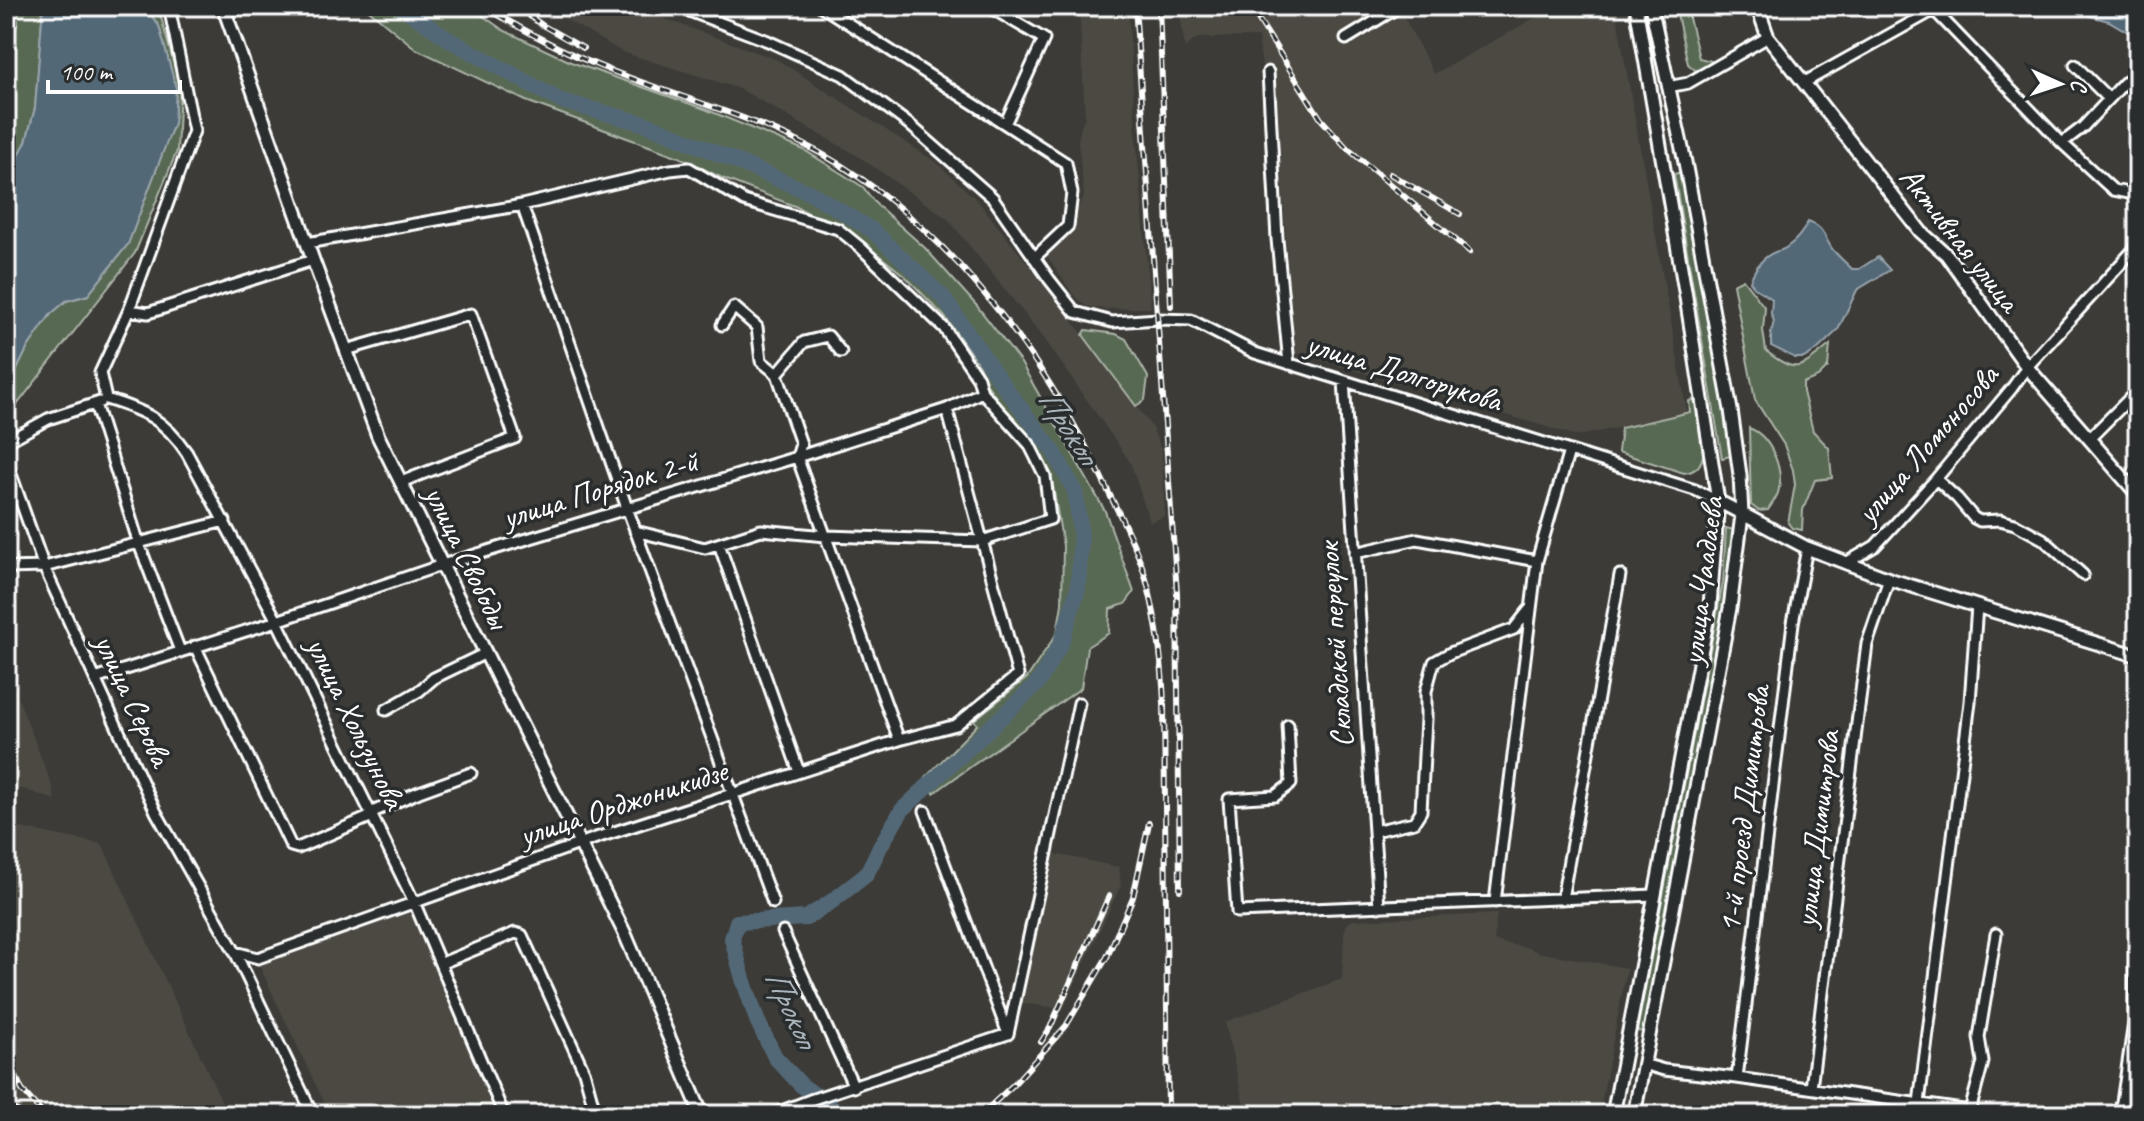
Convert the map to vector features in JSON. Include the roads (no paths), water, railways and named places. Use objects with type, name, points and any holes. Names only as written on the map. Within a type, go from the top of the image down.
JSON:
[{"type":"main road","name":"улица Свободы","points":[[223,6],[378,436],[625,934],[702,1115]]},
{"type":"main road","name":"улица Чаадаева","points":[[1613,1115],[1710,606],[1718,501],[1636,6]]},
{"type":"main road","name":"улица Чаадаева","points":[[1634,1115],[1730,608],[1742,515],[1731,410],[1685,162],[1651,6]]},
{"type":"main road","name":"Активная улица","points":[[1757,6],[1768,37],[1921,232],[1947,255],[2027,367],[2138,495]]},
{"type":"main road","points":[[1664,166],[1685,162]]},
{"type":"main road","points":[[1718,501],[1807,548],[1889,579],[2138,656]]},
{"type":"street","points":[[6,445],[48,419],[106,399],[100,373],[129,310],[194,131],[169,6]]},
{"type":"street","points":[[676,6],[768,41],[843,75],[910,125],[993,198],[1034,258],[1068,226],[1072,193],[1066,163],[821,6]]},
{"type":"street","points":[[988,6],[1044,39],[1005,124]]},
{"type":"street","points":[[1346,39],[1400,6]]},
{"type":"street","points":[[1805,82],[1934,10],[2062,143],[2113,190],[2138,195]]},
{"type":"street","points":[[1668,87],[1688,83],[1768,37]]},
{"type":"street","points":[[2075,65],[2109,99]]},
{"type":"street","points":[[1268,72],[1277,239],[1289,364]]},
{"type":"street","points":[[2062,143],[2083,127],[2124,83],[2138,76]]},
{"type":"street","points":[[307,243],[522,205],[689,168],[744,201],[838,229],[944,328],[978,378],[982,392],[1029,444],[1045,476],[1050,519],[982,541],[826,536],[761,530],[705,548],[635,531]]},
{"type":"street","points":[[522,205],[635,531],[773,903]]},
{"type":"street","name":"улица Ломоносова","points":[[1846,563],[1875,546],[1936,479],[2027,367],[2138,245]]},
{"type":"street","name":"улица Долгорукова","points":[[1034,258],[1075,312],[1112,322],[1191,320],[1255,353],[1695,490],[1718,501]]},
{"type":"street","points":[[129,310],[148,313],[313,260]]},
{"type":"street","points":[[722,325],[734,307],[757,327],[761,361],[777,374],[801,444],[797,457],[899,740]]},
{"type":"street","points":[[346,350],[471,314],[515,438],[401,482]]},
{"type":"street","points":[[777,374],[804,342],[828,336],[841,352]]},
{"type":"street","name":"Складской переулок","points":[[1344,381],[1379,907]]},
{"type":"street","points":[[2089,439],[2138,390]]},
{"type":"street","name":"улица Порядок 2-й","points":[[95,679],[442,565],[947,409],[982,392]]},
{"type":"street","name":"улица Хользунова","points":[[106,399],[138,409],[158,420],[175,435],[225,521],[414,902],[504,1115]]},
{"type":"street","points":[[95,404],[139,544],[180,651]]},
{"type":"street","points":[[947,409],[982,541]]},
{"type":"street","points":[[1495,902],[1537,561],[1569,451]]},
{"type":"street","name":"улица Серова","points":[[6,460],[44,567],[165,830],[235,952],[313,1115]]},
{"type":"street","points":[[1936,479],[1974,518],[2015,524],[2043,539],[2083,575]]},
{"type":"street","points":[[6,568],[44,567],[225,521]]},
{"type":"street","points":[[1355,553],[1417,539],[1537,561]]},
{"type":"street","name":"улица Орджоникидзе","points":[[235,952],[258,958],[580,844],[899,740],[956,725],[1018,675],[982,541]]},
{"type":"street","points":[[719,544],[799,772]]},
{"type":"street","name":"1-й проезд Димитрова","points":[[1737,1078],[1793,623],[1807,548]]},
{"type":"street","points":[[1562,899],[1620,575]]},
{"type":"street","name":"улица Димитрова","points":[[1811,1088],[1867,644],[1889,579]]},
{"type":"street","points":[[1919,1103],[1970,702],[1977,606]]},
{"type":"street","points":[[1374,831],[1414,822],[1421,811],[1426,691],[1434,662],[1514,629],[1529,610]]},
{"type":"street","points":[[195,646],[293,847],[298,848],[419,792],[471,773]]},
{"type":"street","points":[[386,710],[419,691],[434,678],[486,653]]},
{"type":"street","points":[[1008,1034],[1079,703]]},
{"type":"street","points":[[1288,725],[1291,784],[1275,796],[1229,799],[1237,912],[1655,895]]},
{"type":"street","points":[[925,811],[1008,1034]]},
{"type":"street","points":[[783,932],[854,1087]]},
{"type":"street","points":[[2117,1115],[2122,1102],[2134,1023],[2138,932]]},
{"type":"street","points":[[442,963],[515,933],[522,935],[584,1071],[596,1115]]},
{"type":"street","points":[[1643,1064],[1664,1070],[1970,1111],[1983,1062],[1979,1037],[1996,934]]},
{"type":"street","points":[[771,1115],[1008,1034]]},
{"type":"water","points":[[43,6],[144,6],[159,26],[176,88],[174,123],[128,244],[88,295],[66,301],[51,314],[28,347],[6,392],[6,187],[26,142],[35,108]]},
{"type":"water","points":[[2138,6],[2138,38],[2109,21],[2089,16],[2087,8]]},
{"type":"water","points":[[1808,222],[1821,230],[1833,250],[1852,269],[1859,269],[1878,257],[1890,270],[1857,290],[1838,330],[1818,349],[1804,358],[1795,358],[1771,346],[1774,321],[1772,299],[1750,281],[1763,260],[1790,245]]},
{"type":"waterway","name":"Прокоп","points":[[400,6],[450,40],[561,101],[646,124],[705,148],[813,194],[872,230],[943,297],[1054,452],[1075,491],[1081,535],[1078,589],[1061,643],[1038,683],[902,810],[866,875],[806,918],[737,922],[732,939],[743,979],[757,1020],[775,1057],[801,1085],[843,1115]]},
{"type":"railway","points":[[483,6],[576,56],[774,130],[849,171],[897,206],[940,245],[981,289],[1018,336],[1051,386],[1081,437],[1132,540],[1149,588],[1156,620],[1164,703],[1168,1115]]},
{"type":"railway","points":[[516,6],[583,48]]},
{"type":"railway","points":[[1135,6],[1177,593],[1180,890]]},
{"type":"railway","points":[[1159,6],[1171,306]]},
{"type":"railway","points":[[1250,6],[1321,119],[1347,148],[1470,252]]},
{"type":"railway","points":[[1390,174],[1460,214]]},
{"type":"railway","points":[[981,1115],[1013,1085],[1066,1026],[1107,957],[1133,897],[1149,823]]},
{"type":"railway","points":[[1041,1042],[1109,896]]},
{"type":"railway","points":[[6,1054],[22,1090],[44,1115]]},
{"type":"railway","points":[[6,1104],[24,1115]]}]
